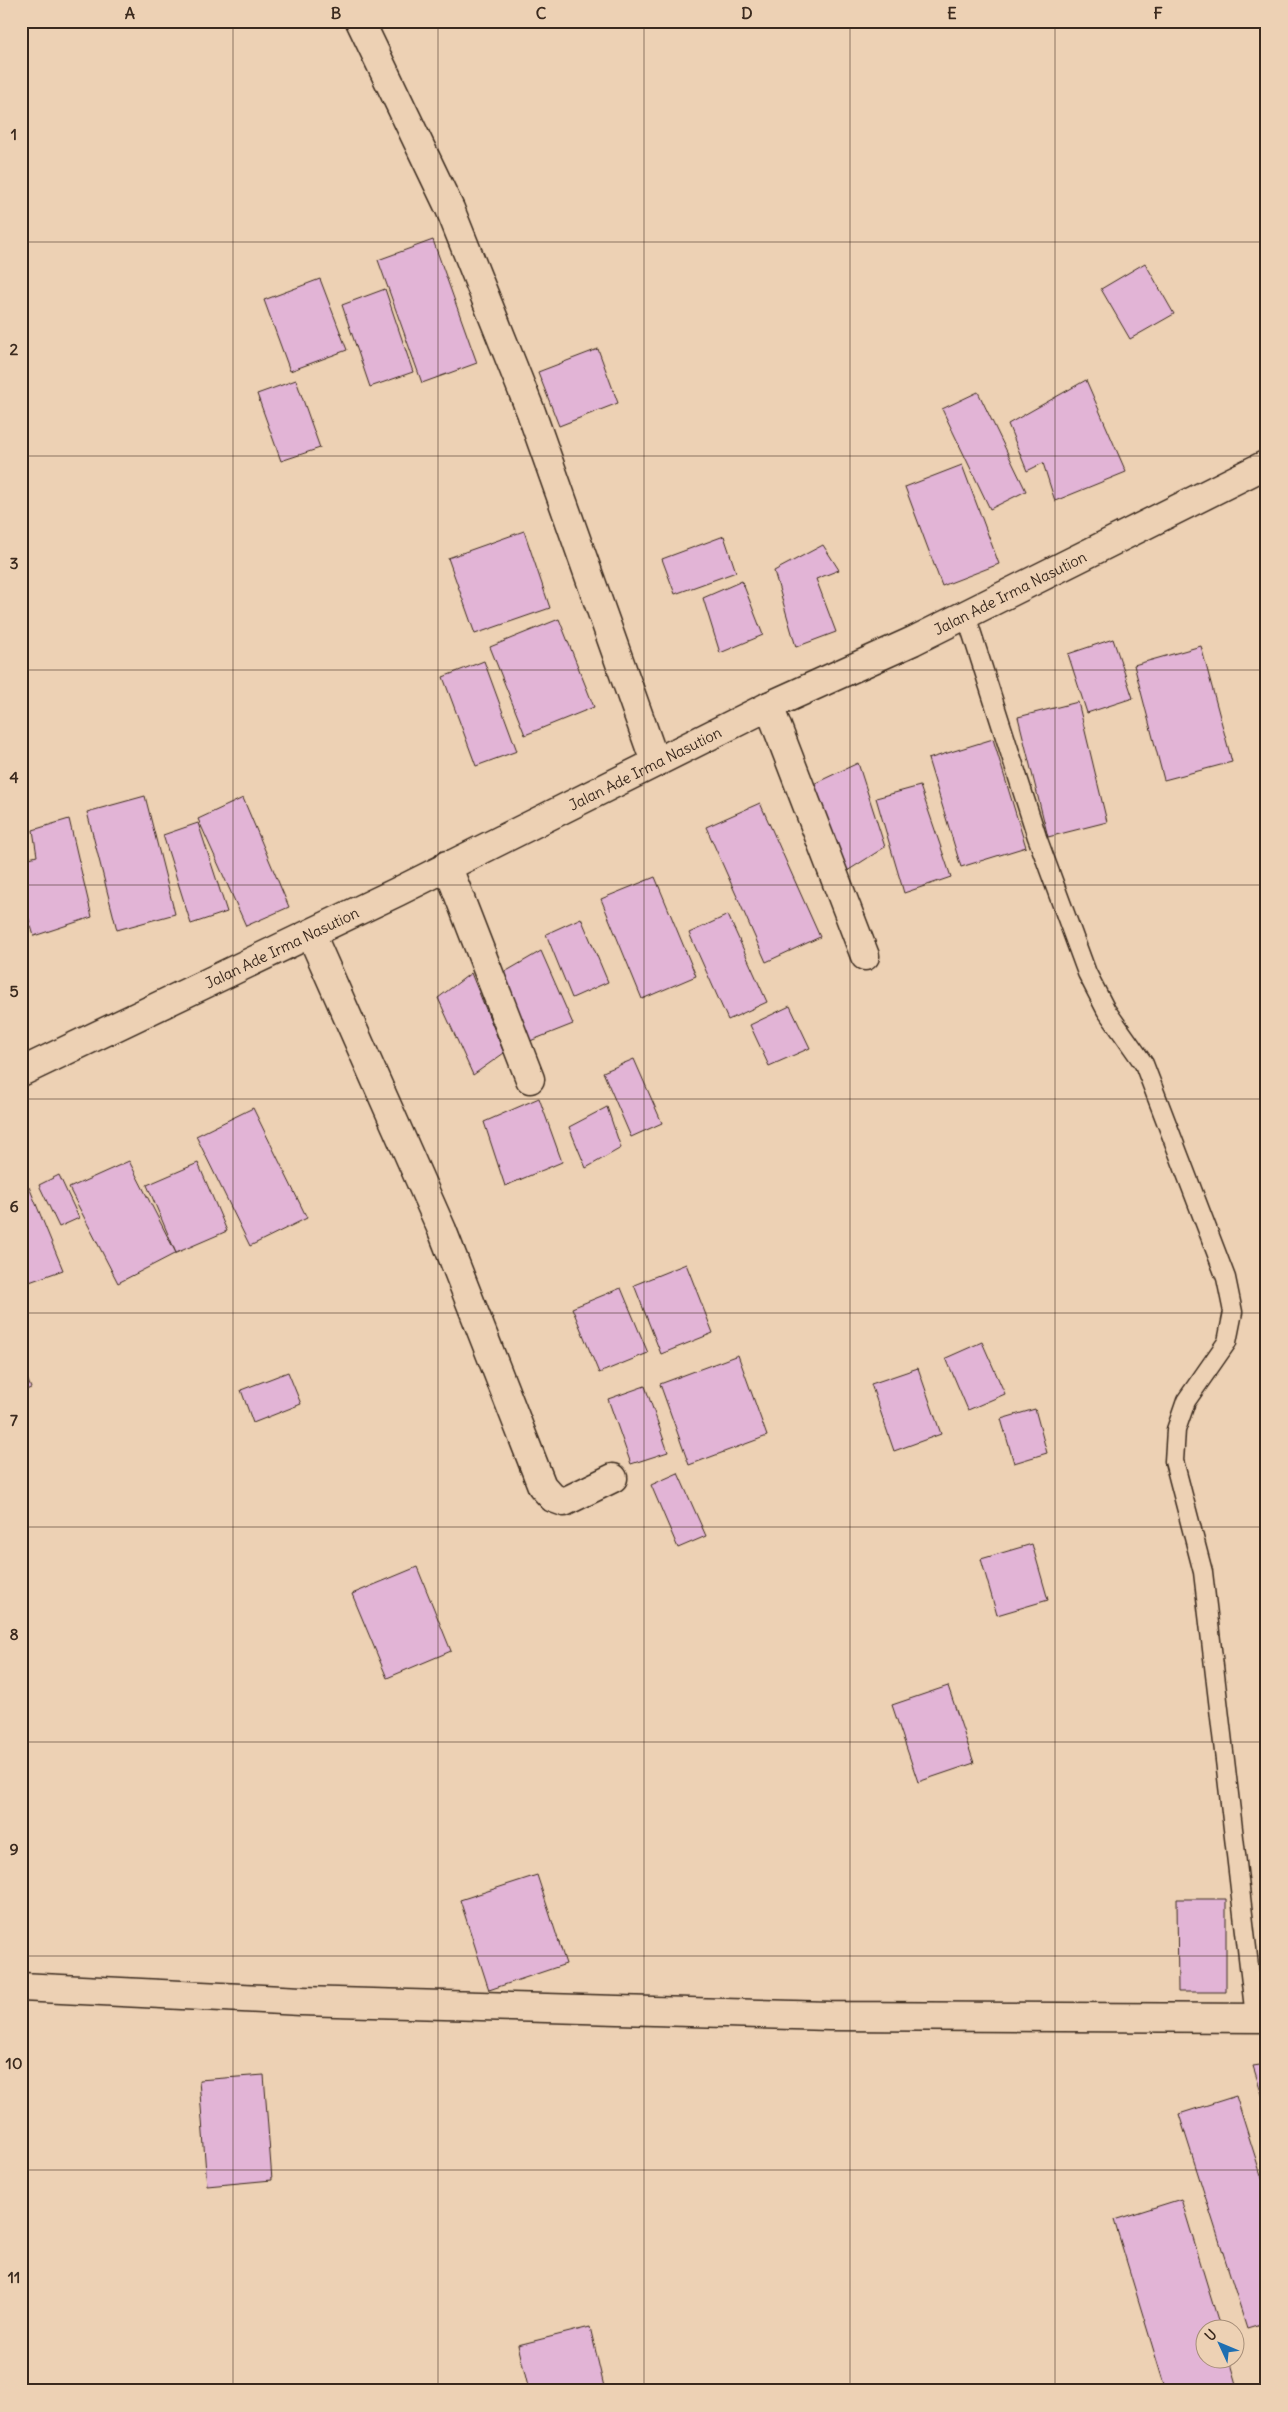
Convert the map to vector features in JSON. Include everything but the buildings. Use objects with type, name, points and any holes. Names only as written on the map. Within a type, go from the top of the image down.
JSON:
[{"type":"street","points":[[360,21],[450,209],[527,402],[655,762]]},
{"type":"street","name":"Jalan Ade Irma Nasution","points":[[21,1072],[311,934],[768,706],[913,641],[1267,464]]},
{"type":"street","points":[[768,706],[865,956]]},
{"type":"street","points":[[448,865],[530,1079]]},
{"type":"street","points":[[311,934],[442,1230],[542,1486],[554,1498],[564,1502],[613,1478]]},
{"type":"street","points":[[21,1987],[311,2001],[830,2016],[1261,2018]]},
{"type":"lane","points":[[966,615],[1037,837],[1087,973],[1106,1010],[1144,1064],[1226,1278],[1233,1312],[1228,1342],[1186,1401],[1176,1430],[1174,1461],[1202,1572],[1261,2018]]}]
